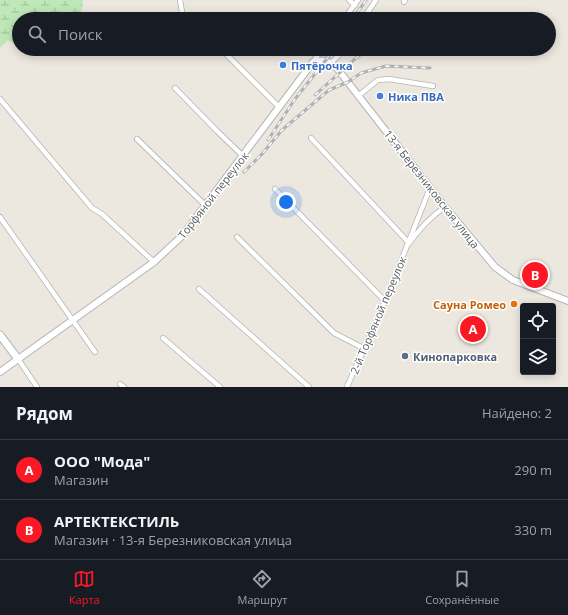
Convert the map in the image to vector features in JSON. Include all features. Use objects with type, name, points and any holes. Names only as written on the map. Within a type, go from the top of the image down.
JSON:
[{"type":"main road","points":[[0,335],[18,360]]},
{"type":"street","points":[[180,0],[182,12]]},
{"type":"street","points":[[349,0],[355,5]]},
{"type":"street","points":[[350,12],[358,0]]},
{"type":"street","points":[[368,12],[376,0]]},
{"type":"street","points":[[228,56],[279,107]]},
{"type":"street","name":"Торфяной переулок","points":[[0,372],[154,262],[184,235],[317,56]]},
{"type":"street","points":[[313,62],[326,60],[331,63],[338,56]]},
{"type":"street","name":"13-я Березниковская улица","points":[[331,63],[445,207],[495,267],[507,276],[522,284],[568,301]]},
{"type":"street","points":[[358,96],[378,80],[433,86]]},
{"type":"street","points":[[175,88],[243,156]]},
{"type":"street","points":[[0,99],[92,208],[102,214],[154,262]]},
{"type":"street","points":[[311,138],[408,243]]},
{"type":"street","points":[[137,139],[206,206]]},
{"type":"street","name":"2-й Торфяной переулок","points":[[347,387],[385,301],[430,188]]},
{"type":"street","points":[[275,189],[385,301]]},
{"type":"street","name":"2-й Торфяной переулок","points":[[408,243],[433,214],[445,207]]},
{"type":"street","points":[[0,217],[95,352]]},
{"type":"street","points":[[237,237],[334,333],[363,348]]},
{"type":"street","points":[[199,289],[309,387]]},
{"type":"street","points":[[163,338],[220,387]]},
{"type":"street","points":[[18,360],[37,387]]},
{"type":"green space","points":[[0,0],[83,0],[82,12],[12,12],[12,42],[8,40],[0,48]]},
{"type":"railway","points":[[358,12],[366,0]]},
{"type":"railway","points":[[268,140],[295,99],[329,56]]},
{"type":"railway","points":[[315,95],[359,56]]},
{"type":"railway","points":[[244,172],[262,154],[282,130],[329,90],[348,82],[361,73],[386,66],[430,68]]},
{"type":"place","name":"Пятёрочка","points":[[283,65]]},
{"type":"place","name":"Ника ПВА","points":[[380,96]]},
{"type":"place","name":"АРТЕКТЕКСТИЛЬ","points":[[535,275]]},
{"type":"place","name":"Сауна Ромео","points":[[514,304]]},
{"type":"place","name":"ООО \"Мода\"","points":[[473,329]]},
{"type":"place","name":"Кинопарковка","points":[[405,356]]}]
